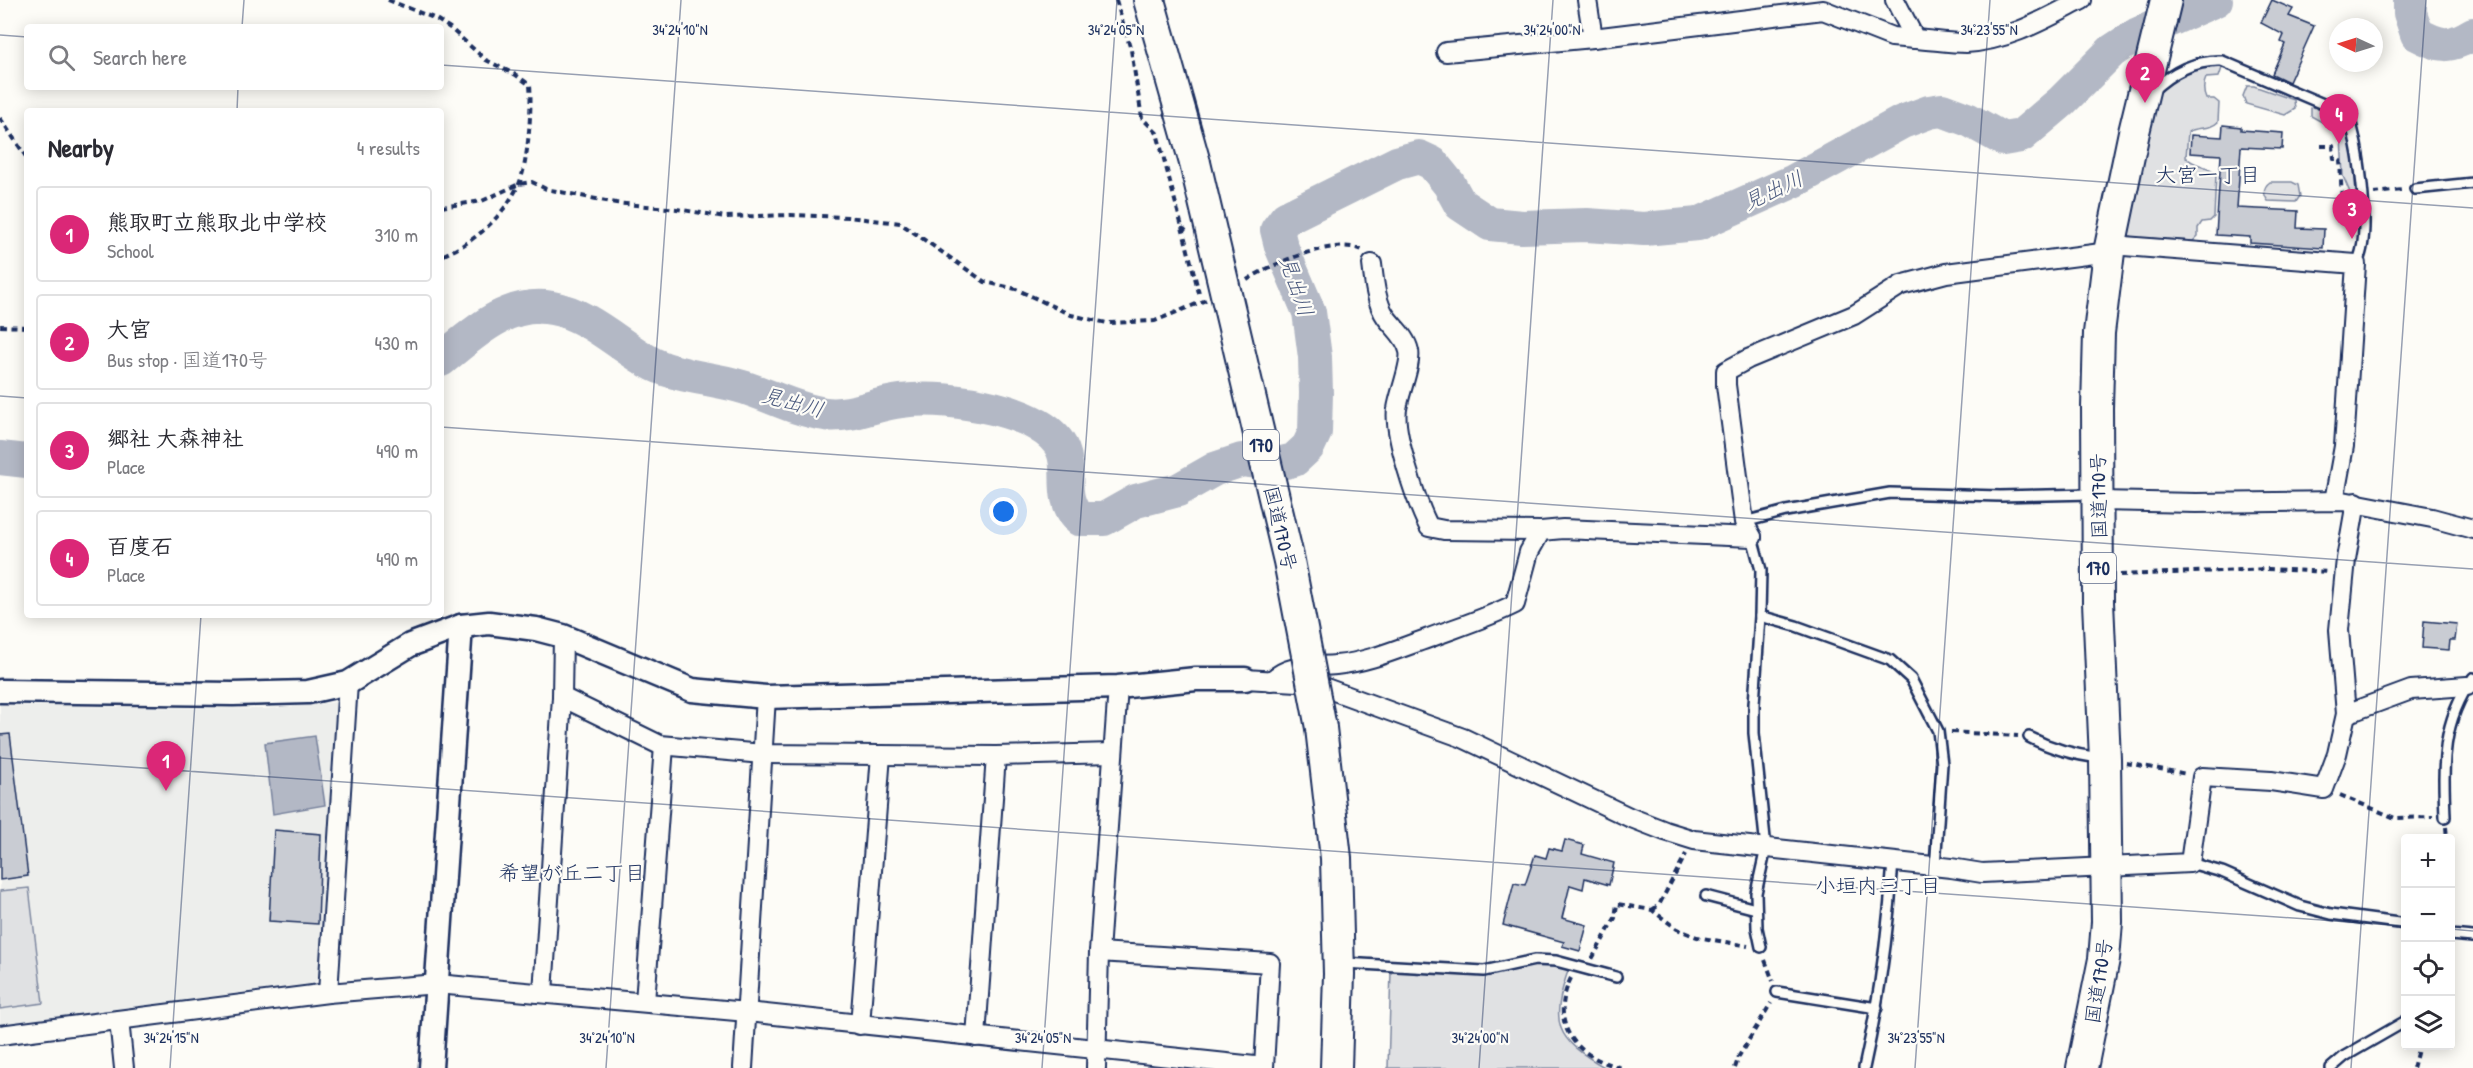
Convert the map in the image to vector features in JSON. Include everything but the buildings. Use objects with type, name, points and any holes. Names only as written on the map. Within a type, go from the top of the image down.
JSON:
[{"type":"highway","name":"国道170号","points":[[1149,0],[1195,163],[1289,561],[1321,728],[1336,858],[1338,963],[1336,1068]]},
{"type":"highway","name":"国道170号","points":[[2082,1068],[2104,959],[2107,922],[2108,867],[2098,576],[2097,373],[2099,333],[2110,249],[2141,101],[2166,0]]},
{"type":"street","points":[[1587,0],[1593,38]]},
{"type":"street","points":[[1895,0],[1915,39]]},
{"type":"street","points":[[1446,52],[1593,38],[1823,10],[1892,37],[1966,43],[2001,38],[2038,23],[2082,0]]},
{"type":"street","points":[[1372,264],[1375,287],[1385,315],[1404,338],[1410,352],[1396,411],[1396,424],[1417,498],[1429,527],[1444,530],[1541,531],[1563,529],[1748,530],[1726,385],[1726,371],[1748,358],[1854,315],[1901,285],[1946,273],[2110,249],[2356,264],[2344,446],[2334,501]]},
{"type":"street","points":[[2099,498],[2196,503],[2356,502],[2473,529]]},
{"type":"street","points":[[0,691],[243,694],[308,692],[348,683],[410,645],[461,626],[489,623],[536,629],[563,636],[692,690],[766,697],[1118,687],[1196,679],[1298,682],[1326,688],[1462,738],[1629,817],[1694,840],[1982,873],[2190,863],[2202,777],[2271,781],[2324,789],[2337,754],[2346,714],[2339,630],[2344,573],[2356,502]]},
{"type":"street","points":[[1271,681],[1279,673],[1293,667],[1319,667],[1368,661],[1468,625],[1515,604],[1529,552],[1541,531]]},
{"type":"street","points":[[431,1068],[461,626]]},
{"type":"street","points":[[543,993],[562,697],[563,636]]},
{"type":"street","points":[[2346,714],[2410,690],[2470,682]]},
{"type":"street","points":[[328,993],[348,683]]},
{"type":"street","points":[[1096,1059],[1099,952],[1118,687]]},
{"type":"street","points":[[562,697],[664,746],[763,754],[996,756],[1113,753]]},
{"type":"street","points":[[743,1068],[766,697]]},
{"type":"street","points":[[645,1002],[664,746]]},
{"type":"street","points":[[860,1025],[881,755]]},
{"type":"street","points":[[976,1037],[996,756]]},
{"type":"street","points":[[0,1035],[328,993],[437,984],[747,1012],[976,1037],[1096,1059],[1264,1067],[1270,963],[1099,952]]},
{"type":"street","points":[[119,1020],[124,1068]]},
{"type":"lane","points":[[2141,101],[2157,87],[2194,63],[2222,62],[2330,107],[2350,120],[2358,146],[2362,194],[2362,255],[2356,264]]},
{"type":"lane","points":[[2415,189],[2473,183]]},
{"type":"lane","points":[[1761,947],[1756,893],[1766,848],[1754,733],[1754,704],[1761,570],[1748,530],[1786,511],[1890,493],[2099,498]]},
{"type":"lane","points":[[1760,616],[1796,626],[1890,660],[1911,679],[1938,731],[1942,764],[1935,866]]},
{"type":"lane","points":[[2445,818],[2444,751],[2449,724],[2470,682]]},
{"type":"lane","points":[[2029,737],[2044,745],[2072,754],[2105,759]]},
{"type":"lane","points":[[1864,1068],[1878,1008],[1887,942],[1893,862]]},
{"type":"lane","points":[[2190,863],[2222,872],[2300,906],[2331,914],[2401,923]]},
{"type":"lane","points":[[1706,896],[1756,909]]},
{"type":"lane","points":[[2455,936],[2473,938]]},
{"type":"lane","points":[[1338,963],[1484,971],[1535,960],[1556,961],[1616,977]]},
{"type":"lane","points":[[1778,992],[1878,1008]]},
{"type":"lane","points":[[2331,1068],[2345,1056],[2401,1024]]},
{"type":"path","points":[[388,0],[443,24]]},
{"type":"path","points":[[444,25],[486,60],[530,85],[532,100],[530,130],[519,184],[490,227],[453,252],[444,255]]},
{"type":"path","points":[[0,118],[24,154]]},
{"type":"path","points":[[2321,146],[2333,146],[2334,159],[2340,159],[2343,224]]},
{"type":"path","points":[[444,207],[482,201],[519,184],[532,182],[546,189],[616,203],[677,209],[725,218],[791,215],[847,217],[900,223],[948,254],[985,282],[1016,289],[1071,315],[1107,323],[1155,321],[1210,298]]},
{"type":"path","points":[[2362,194],[2415,189]]},
{"type":"path","points":[[1182,227],[1201,302]]},
{"type":"path","points":[[1242,283],[1298,256],[1341,246],[1357,248],[1368,253],[1372,264]]},
{"type":"path","points":[[0,326],[24,327]]},
{"type":"path","points":[[2098,576],[2269,569],[2344,573]]},
{"type":"path","points":[[1938,731],[2029,737]]},
{"type":"path","points":[[2105,759],[2202,777]]},
{"type":"path","points":[[2324,789],[2395,818],[2445,818]]},
{"type":"path","points":[[1652,910],[1659,905],[1694,840]]},
{"type":"path","points":[[1623,1068],[1604,1064],[1582,1052],[1568,1035],[1562,1021],[1563,1001],[1580,968],[1615,918],[1617,904],[1652,910],[1677,929],[1697,937],[1729,944],[1761,947],[1778,992],[1739,1056],[1735,1068]]},
{"type":"path","points":[[2413,1068],[2418,1050]]},
{"type":"shaded area","points":[[2207,65],[2222,68],[2219,77],[2206,78],[2204,86],[2206,99],[2214,99],[2219,103],[2218,122],[2211,127],[2188,132],[2186,157],[2216,174],[2214,217],[2210,221],[2202,222],[2198,228],[2198,236],[2193,241],[2131,237],[2126,231],[2158,90],[2193,69]]},
{"type":"shaded area","points":[[2247,86],[2254,86],[2294,100],[2295,109],[2285,115],[2246,104],[2243,96]]},
{"type":"shaded area","points":[[2314,107],[2340,120],[2347,126],[2350,133],[2355,172],[2355,221],[2353,220],[2351,195],[2343,176],[2341,136],[2338,125],[2322,122],[2311,116],[2311,108]]},
{"type":"shaded area","points":[[2270,182],[2292,182],[2298,185],[2300,196],[2296,202],[2268,201],[2264,191]]},
{"type":"shaded area","points":[[336,702],[339,705],[322,971],[315,983],[0,1024],[0,705],[263,709]]},
{"type":"shaded area","points":[[315,736],[325,805],[273,814],[265,743]]},
{"type":"shaded area","points":[[29,888],[43,1003],[0,1009],[0,891]]},
{"type":"shaded area","points":[[1536,964],[1569,968],[1559,1003],[1561,1028],[1566,1038],[1576,1048],[1606,1068],[1388,1068],[1391,971],[1480,976]]},
{"type":"waterway","name":"見出川","points":[[444,358],[478,330],[506,314],[520,309],[552,308],[580,317],[642,358],[665,369],[739,386],[814,412],[845,414],[901,401],[916,400],[952,401],[990,407],[1024,418],[1053,436],[1061,447],[1065,459],[1067,495],[1071,507],[1079,519],[1104,519],[1136,501],[1178,490],[1215,469],[1242,460],[1277,464],[1294,460],[1308,447],[1315,432],[1316,393],[1315,357],[1309,312],[1281,246],[1277,230],[1286,218],[1397,163],[1419,157],[1432,163],[1449,184],[1460,204],[1490,224],[1522,227],[1587,225],[1644,229],[1698,224],[1794,181],[1902,122],[1929,112],[1942,110],[1969,120],[2003,139],[2021,136],[2061,102],[2112,51],[2138,34],[2216,0]]},
{"type":"waterway","name":"見出川","points":[[2410,0],[2410,13],[2417,34],[2445,44],[2458,42],[2473,34]]},
{"type":"waterway","name":"見出川","points":[[0,458],[24,461]]},
{"type":"place","name":"大宮","points":[[2145,103]]},
{"type":"place","name":"百度石","points":[[2339,144]]},
{"type":"place","name":"郷社 大森神社","points":[[2352,239]]},
{"type":"place","name":"熊取町立熊取北中学校","points":[[166,791]]},
{"type":"district","name":"大宮一丁目","points":[[2208,174]]},
{"type":"district","name":"希望が丘二丁目","points":[[572,872]]},
{"type":"district","name":"小垣内三丁目","points":[[1878,885]]}]
